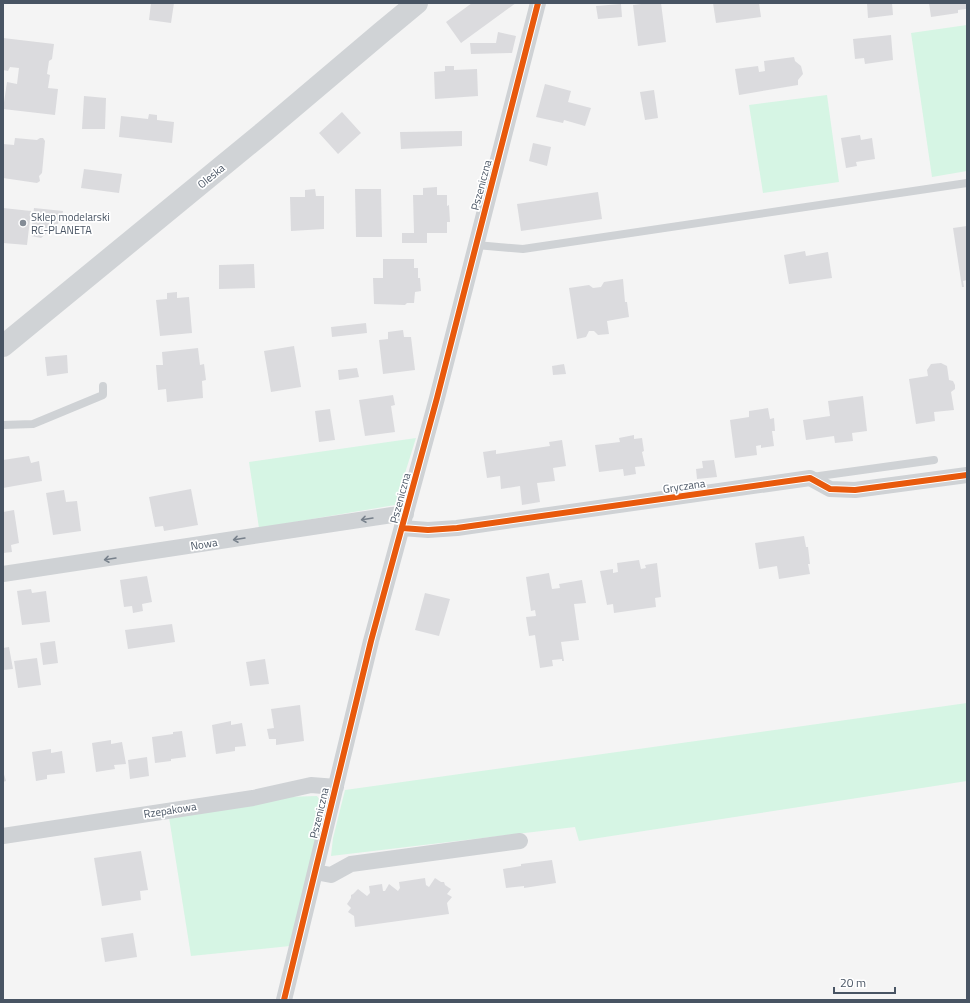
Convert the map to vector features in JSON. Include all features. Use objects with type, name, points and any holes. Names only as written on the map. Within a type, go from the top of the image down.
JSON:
[{"type":"main road","name":"Oleska","points":[[3,346],[260,136],[417,3]]},
{"type":"street","name":"Pszeniczna","points":[[284,1000],[371,641],[404,521],[538,3]]},
{"type":"street","points":[[810,478],[830,489],[855,490],[967,474]]},
{"type":"street","name":"Gryczana","points":[[404,521],[428,530],[457,528],[810,478]]},
{"type":"street","name":"Nowa","points":[[3,574],[392,515],[404,521]]},
{"type":"street","name":"Rzepakowa","points":[[3,836],[253,798],[311,785],[336,787]]},
{"type":"street","points":[[315,872],[331,875],[351,864],[520,841]]},
{"type":"lane","points":[[476,245],[523,249],[967,183]]},
{"type":"lane","points":[[3,425],[33,424],[103,395],[103,386]]},
{"type":"lane","points":[[810,478],[934,460]]},
{"type":"green space","points":[[967,25],[967,171],[932,177],[911,33]]},
{"type":"green space","points":[[827,95],[839,182],[763,193],[749,105]]},
{"type":"green space","points":[[416,438],[395,505],[259,528],[249,462]]},
{"type":"green space","points":[[967,703],[967,781],[579,841],[575,827],[331,856],[333,838],[345,790]]},
{"type":"green space","points":[[317,796],[324,806],[290,946],[191,956],[168,811],[253,798]]},
{"type":"building","points":[[151,3],[174,3],[171,23],[149,20]]},
{"type":"building","points":[[472,3],[516,3],[461,43],[446,22]]},
{"type":"building","points":[[661,3],[666,42],[638,46],[633,5]]},
{"type":"building","points":[[713,3],[759,3],[761,17],[716,23]]},
{"type":"building","points":[[867,3],[892,3],[893,15],[868,18]]},
{"type":"building","points":[[929,3],[966,3],[966,9],[958,10],[958,13],[931,17]]},
{"type":"building","points":[[621,4],[622,17],[598,19],[596,6]]},
{"type":"building","points":[[498,32],[516,36],[512,53],[471,54],[470,43],[496,43]]},
{"type":"building","points":[[891,35],[893,60],[865,64],[864,58],[855,59],[853,39]]},
{"type":"building","points":[[3,38],[54,44],[52,59],[49,61],[47,74],[50,75],[48,88],[58,89],[55,115],[3,109],[7,82],[17,84],[19,68],[10,67],[8,71],[3,70]]},
{"type":"building","points":[[794,57],[795,61],[801,66],[803,74],[798,80],[798,85],[739,95],[735,69],[758,66],[759,72],[765,71],[764,61]]},
{"type":"building","points":[[445,66],[454,66],[454,70],[477,69],[478,96],[435,99],[434,72],[445,71]]},
{"type":"building","points":[[545,84],[571,91],[568,102],[591,108],[585,126],[564,120],[563,123],[536,117]]},
{"type":"building","points":[[654,90],[658,118],[645,120],[640,92]]},
{"type":"building","points":[[84,96],[106,98],[105,129],[82,129]]},
{"type":"building","points":[[342,112],[361,133],[338,154],[319,133]]},
{"type":"building","points":[[149,114],[157,115],[157,120],[174,122],[172,143],[119,137],[121,116],[148,119]]},
{"type":"building","points":[[462,131],[462,146],[401,149],[400,132]]},
{"type":"building","points":[[860,135],[861,140],[872,138],[875,159],[856,162],[857,166],[846,168],[841,138]]},
{"type":"building","points":[[15,138],[37,140],[43,138],[45,141],[42,173],[39,176],[40,181],[37,183],[3,178],[3,144],[14,145]]},
{"type":"building","points":[[533,143],[551,147],[547,166],[529,161]]},
{"type":"building","points":[[84,169],[122,174],[119,193],[81,188]]},
{"type":"building","points":[[437,187],[437,195],[447,195],[447,206],[449,205],[450,222],[447,222],[447,233],[427,233],[427,243],[402,243],[402,233],[414,233],[413,195],[423,195],[423,188]]},
{"type":"building","points":[[315,189],[316,196],[324,196],[324,229],[291,231],[290,197],[305,197],[305,190]]},
{"type":"building","points":[[355,189],[381,189],[382,237],[356,237]]},
{"type":"building","points":[[598,192],[602,219],[521,231],[517,204]]},
{"type":"building","points":[[3,208],[31,211],[27,245],[3,243]]},
{"type":"building","points":[[34,208],[63,211],[61,221],[41,238],[31,236]]},
{"type":"building","points":[[967,226],[967,280],[963,281],[964,287],[962,287],[953,228]]},
{"type":"building","points":[[805,251],[806,256],[828,252],[832,278],[789,284],[784,255]]},
{"type":"building","points":[[383,259],[414,259],[414,268],[418,268],[418,278],[420,278],[421,291],[415,292],[414,303],[407,303],[405,305],[374,304],[373,278],[383,278]]},
{"type":"building","points":[[254,264],[255,288],[219,289],[219,265]]},
{"type":"building","points":[[623,279],[625,302],[627,302],[629,317],[607,321],[609,334],[598,335],[594,331],[589,331],[586,337],[577,339],[569,288],[589,285],[593,288],[601,287],[604,282]]},
{"type":"building","points":[[177,292],[177,298],[189,297],[192,333],[160,336],[156,300],[167,299],[167,293]]},
{"type":"building","points":[[366,323],[367,333],[332,337],[331,327]]},
{"type":"building","points":[[403,330],[404,337],[411,337],[415,370],[383,374],[379,340],[388,339],[388,332]]},
{"type":"building","points":[[294,346],[301,387],[271,392],[264,351]]},
{"type":"building","points":[[198,348],[200,365],[204,364],[206,380],[202,381],[203,398],[167,402],[166,389],[158,390],[156,365],[163,365],[162,352]]},
{"type":"building","points":[[67,355],[68,373],[47,376],[45,357]]},
{"type":"building","points":[[941,363],[947,366],[949,380],[953,381],[955,385],[955,389],[951,392],[954,410],[934,412],[935,421],[916,424],[909,379],[928,376],[927,370],[931,364]]},
{"type":"building","points":[[564,364],[566,374],[553,375],[552,366]]},
{"type":"building","points":[[357,368],[359,377],[339,380],[338,370]]},
{"type":"building","points":[[393,395],[395,405],[391,406],[395,432],[365,436],[359,400]]},
{"type":"building","points":[[863,396],[867,431],[852,433],[853,441],[835,443],[834,436],[806,440],[803,420],[830,416],[828,401]]},
{"type":"building","points":[[768,408],[770,419],[774,418],[775,431],[772,431],[774,446],[761,448],[761,445],[756,446],[757,455],[735,458],[730,420],[749,417],[749,411]]},
{"type":"building","points":[[330,409],[335,440],[319,442],[315,411]]},
{"type":"building","points":[[634,435],[634,439],[642,438],[644,451],[642,452],[645,466],[635,467],[636,474],[624,476],[623,469],[599,472],[595,445],[620,442],[619,438]]},
{"type":"building","points":[[562,440],[566,466],[553,468],[555,481],[537,483],[540,502],[522,505],[520,486],[501,489],[500,476],[487,478],[483,452],[496,450],[496,454],[550,446],[549,442]]},
{"type":"building","points":[[29,456],[31,463],[39,461],[42,481],[3,488],[3,460]]},
{"type":"building","points":[[714,460],[717,477],[697,479],[696,469],[703,468],[702,461]]},
{"type":"building","points":[[191,489],[198,525],[164,531],[163,526],[155,527],[149,497]]},
{"type":"building","points":[[64,490],[66,502],[77,501],[81,531],[53,535],[46,493]]},
{"type":"building","points":[[14,510],[19,543],[11,545],[12,552],[3,553],[3,512]]},
{"type":"building","points":[[804,536],[806,547],[808,547],[810,564],[808,564],[810,574],[779,579],[777,566],[759,569],[755,543]]},
{"type":"building","points":[[639,560],[641,569],[646,568],[645,565],[657,563],[661,597],[655,598],[656,607],[614,613],[613,604],[607,605],[600,571],[613,569],[613,573],[618,572],[617,563]]},
{"type":"building","points":[[549,573],[552,589],[560,588],[559,584],[582,580],[586,603],[574,604],[579,640],[561,642],[564,661],[562,661],[562,659],[552,660],[553,666],[540,668],[535,635],[529,636],[526,617],[536,616],[535,610],[531,611],[526,577]]},
{"type":"building","points":[[147,576],[152,602],[142,604],[143,611],[133,613],[132,606],[124,607],[120,580]]},
{"type":"building","points":[[31,589],[32,593],[46,591],[50,622],[22,625],[17,591]]},
{"type":"building","points":[[425,593],[450,599],[439,636],[415,630]]},
{"type":"building","points":[[172,624],[175,642],[128,649],[125,630]]},
{"type":"building","points":[[55,641],[58,663],[43,665],[40,643]]},
{"type":"building","points":[[9,647],[13,669],[3,670],[3,648]]},
{"type":"building","points":[[37,658],[41,685],[18,688],[14,661]]},
{"type":"building","points":[[265,659],[269,684],[250,686],[246,662]]},
{"type":"building","points":[[300,705],[304,741],[276,745],[276,739],[269,739],[267,729],[274,728],[271,709]]},
{"type":"building","points":[[231,721],[231,725],[242,723],[246,746],[235,747],[235,751],[216,754],[212,725]]},
{"type":"building","points":[[182,731],[186,757],[155,763],[152,737]]},
{"type":"building","points":[[111,740],[111,744],[122,742],[126,764],[114,765],[115,769],[96,772],[92,743]]},
{"type":"building","points":[[51,749],[51,753],[62,751],[65,773],[47,775],[47,779],[36,781],[32,752]]},
{"type":"building","points":[[147,757],[149,776],[130,779],[128,760]]},
{"type":"building","points":[[3,771],[6,781],[3,782]]},
{"type":"building","points":[[141,851],[148,890],[140,891],[141,900],[102,906],[94,858]]},
{"type":"building","points":[[552,860],[556,883],[524,888],[524,886],[506,888],[503,869],[521,866],[521,864]]},
{"type":"building","points":[[425,878],[426,885],[429,887],[435,878],[441,882],[444,882],[445,885],[451,889],[447,894],[452,897],[447,903],[449,914],[355,927],[354,916],[348,912],[351,908],[347,904],[351,898],[351,895],[358,889],[367,896],[370,893],[369,886],[382,884],[383,891],[385,891],[389,884],[398,891],[400,888],[399,882]]},
{"type":"building","points":[[133,933],[137,957],[105,962],[101,938]]},
{"type":"cycle path","points":[[284,1000],[371,641],[437,398],[538,3]]},
{"type":"cycle path","points":[[402,528],[428,530],[457,528],[810,478],[830,489],[855,490],[967,475]]},
{"type":"place","name":"Sklep modelarski RC-PLANETA","points":[[23,223]]}]
